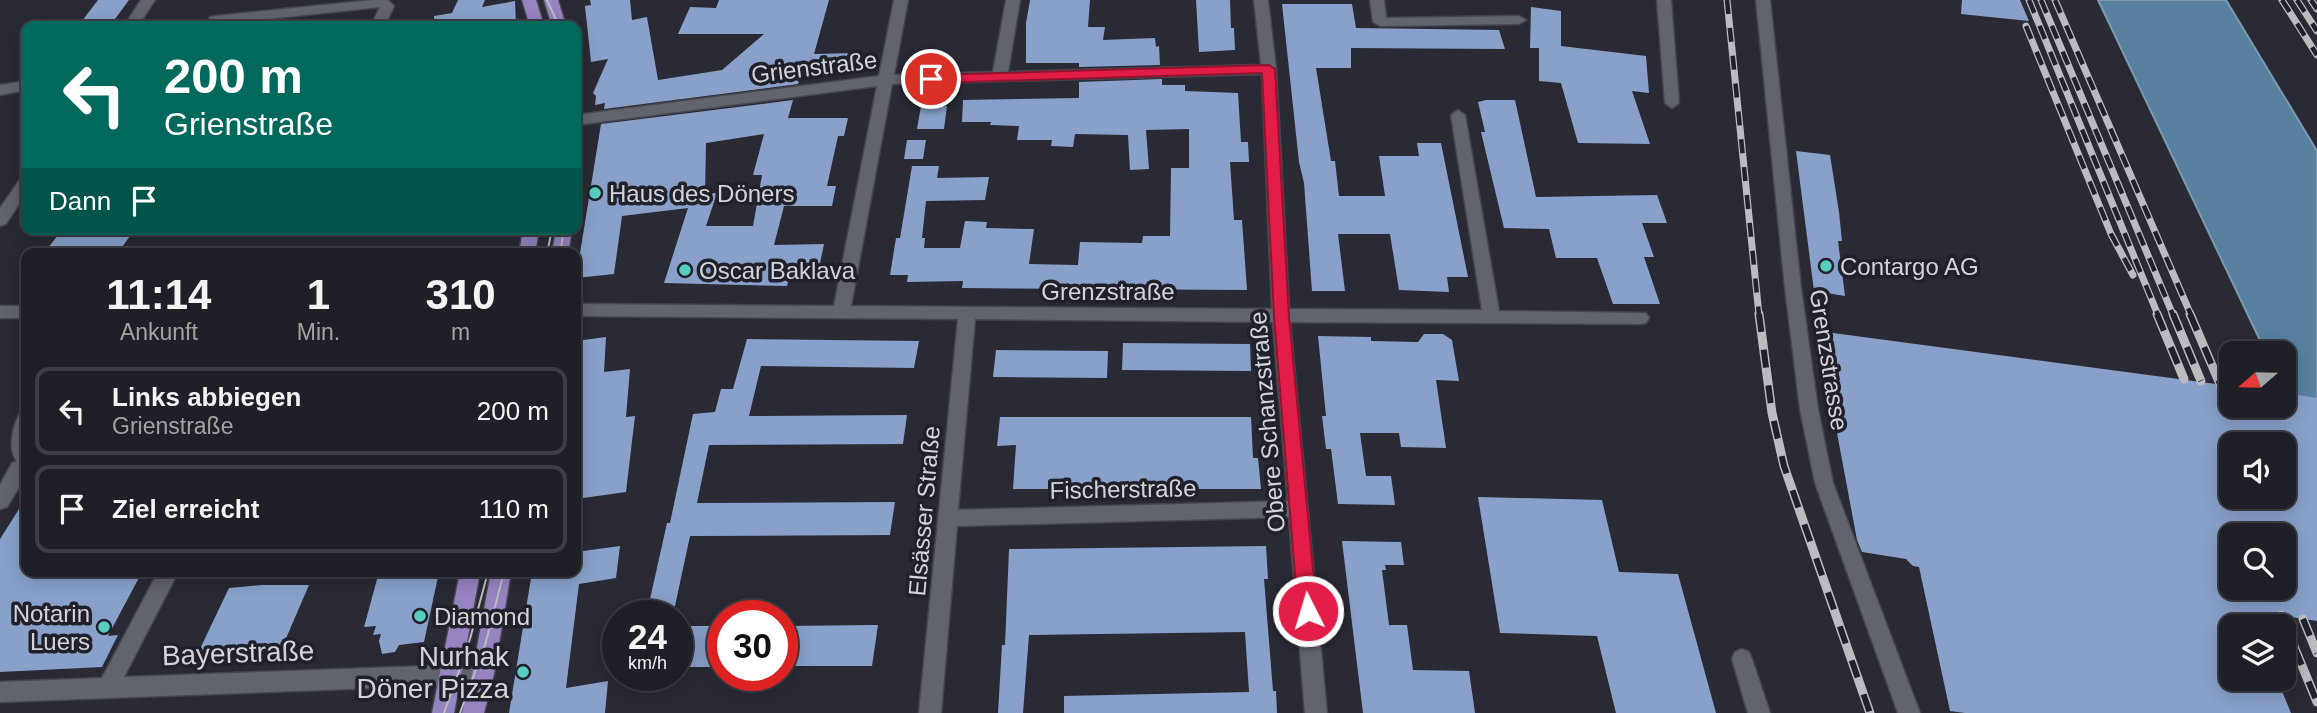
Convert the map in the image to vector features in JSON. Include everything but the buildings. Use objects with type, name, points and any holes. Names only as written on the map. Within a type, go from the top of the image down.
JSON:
[{"type":"main road","points":[[529,0],[535,21]]},
{"type":"main road","points":[[551,0],[557,21]]},
{"type":"main road","points":[[443,713],[469,577]]},
{"type":"main road","points":[[473,713],[483,674],[500,577]]},
{"type":"street","points":[[134,21],[148,0]]},
{"type":"street","points":[[841,312],[901,0]]},
{"type":"street","points":[[1000,76],[1013,0]]},
{"type":"street","name":"Obere Schanzstraße","points":[[1261,0],[1269,69],[1281,317],[1316,713]]},
{"type":"street","points":[[1377,0],[1380,22],[1519,20]]},
{"type":"street","points":[[1664,0],[1672,103]]},
{"type":"street","name":"Grenzstrasse","points":[[1763,0],[1793,288],[1824,483],[1909,713]]},
{"type":"street","points":[[214,21],[383,3],[387,6],[380,21]]},
{"type":"street","name":"Grienstraße","points":[[581,119],[885,80],[1269,69]]},
{"type":"street","points":[[0,90],[21,87]]},
{"type":"street","points":[[1458,115],[1492,318]]},
{"type":"street","points":[[0,220],[21,189]]},
{"type":"street","name":"Grenzstraße","points":[[581,310],[1640,318]]},
{"type":"street","points":[[0,312],[21,312]]},
{"type":"street","name":"Elsässer Straße","points":[[930,713],[967,314]]},
{"type":"street","points":[[0,501],[19,466],[21,440]]},
{"type":"street","name":"Fischerstraße","points":[[948,518],[1299,509]]},
{"type":"street","points":[[108,688],[165,577]]},
{"type":"street","points":[[1742,659],[1759,713]]},
{"type":"street","name":"Bayerstraße","points":[[1,695],[108,688],[483,674]]},
{"type":"water","points":[[2098,0],[2226,0],[2317,151],[2317,457],[2296,414],[2296,341],[2260,341]]},
{"type":"tram line","points":[[547,0],[557,21]]},
{"type":"tram line","points":[[548,248],[551,235]]},
{"type":"tram line","points":[[561,248],[563,235]]},
{"type":"tram line","points":[[444,713],[470,639],[487,577]]},
{"type":"tram line","points":[[460,713],[485,645],[503,577]]},
{"type":"railway","points":[[1727,0],[1759,315]]},
{"type":"railway","points":[[2029,0],[2158,315]]},
{"type":"railway","points":[[2041,0],[2173,315]]},
{"type":"railway","points":[[2055,0],[2191,315]]},
{"type":"railway","points":[[2282,0],[2317,55]]},
{"type":"railway","points":[[2297,0],[2317,31]]},
{"type":"railway","points":[[2311,0],[2317,9]]},
{"type":"railway","points":[[2026,26],[2111,234],[2133,275]]},
{"type":"railway","points":[[1759,314],[1772,413],[1784,466],[1870,713]]},
{"type":"railway","points":[[2157,314],[2184,379]]},
{"type":"railway","points":[[2173,314],[2201,381]]},
{"type":"railway","points":[[2190,314],[2219,382]]},
{"type":"railway","points":[[2303,619],[2317,653]]},
{"type":"railway","points":[[2296,651],[2317,702]]},
{"type":"place","name":"Haus des Döners","points":[[595,193]]},
{"type":"place","name":"Contargo AG","points":[[1826,266]]},
{"type":"place","name":"Oscar Baklava","points":[[685,270]]},
{"type":"place","name":"Diamond","points":[[420,616]]},
{"type":"place","name":"Notarin Luers","points":[[104,627]]},
{"type":"place","name":"Nurhak Döner Pizza","points":[[523,672]]},
{"type":"route","points":[[931,79],[1193,69],[1269,69],[1281,317],[1308,611]]}]
